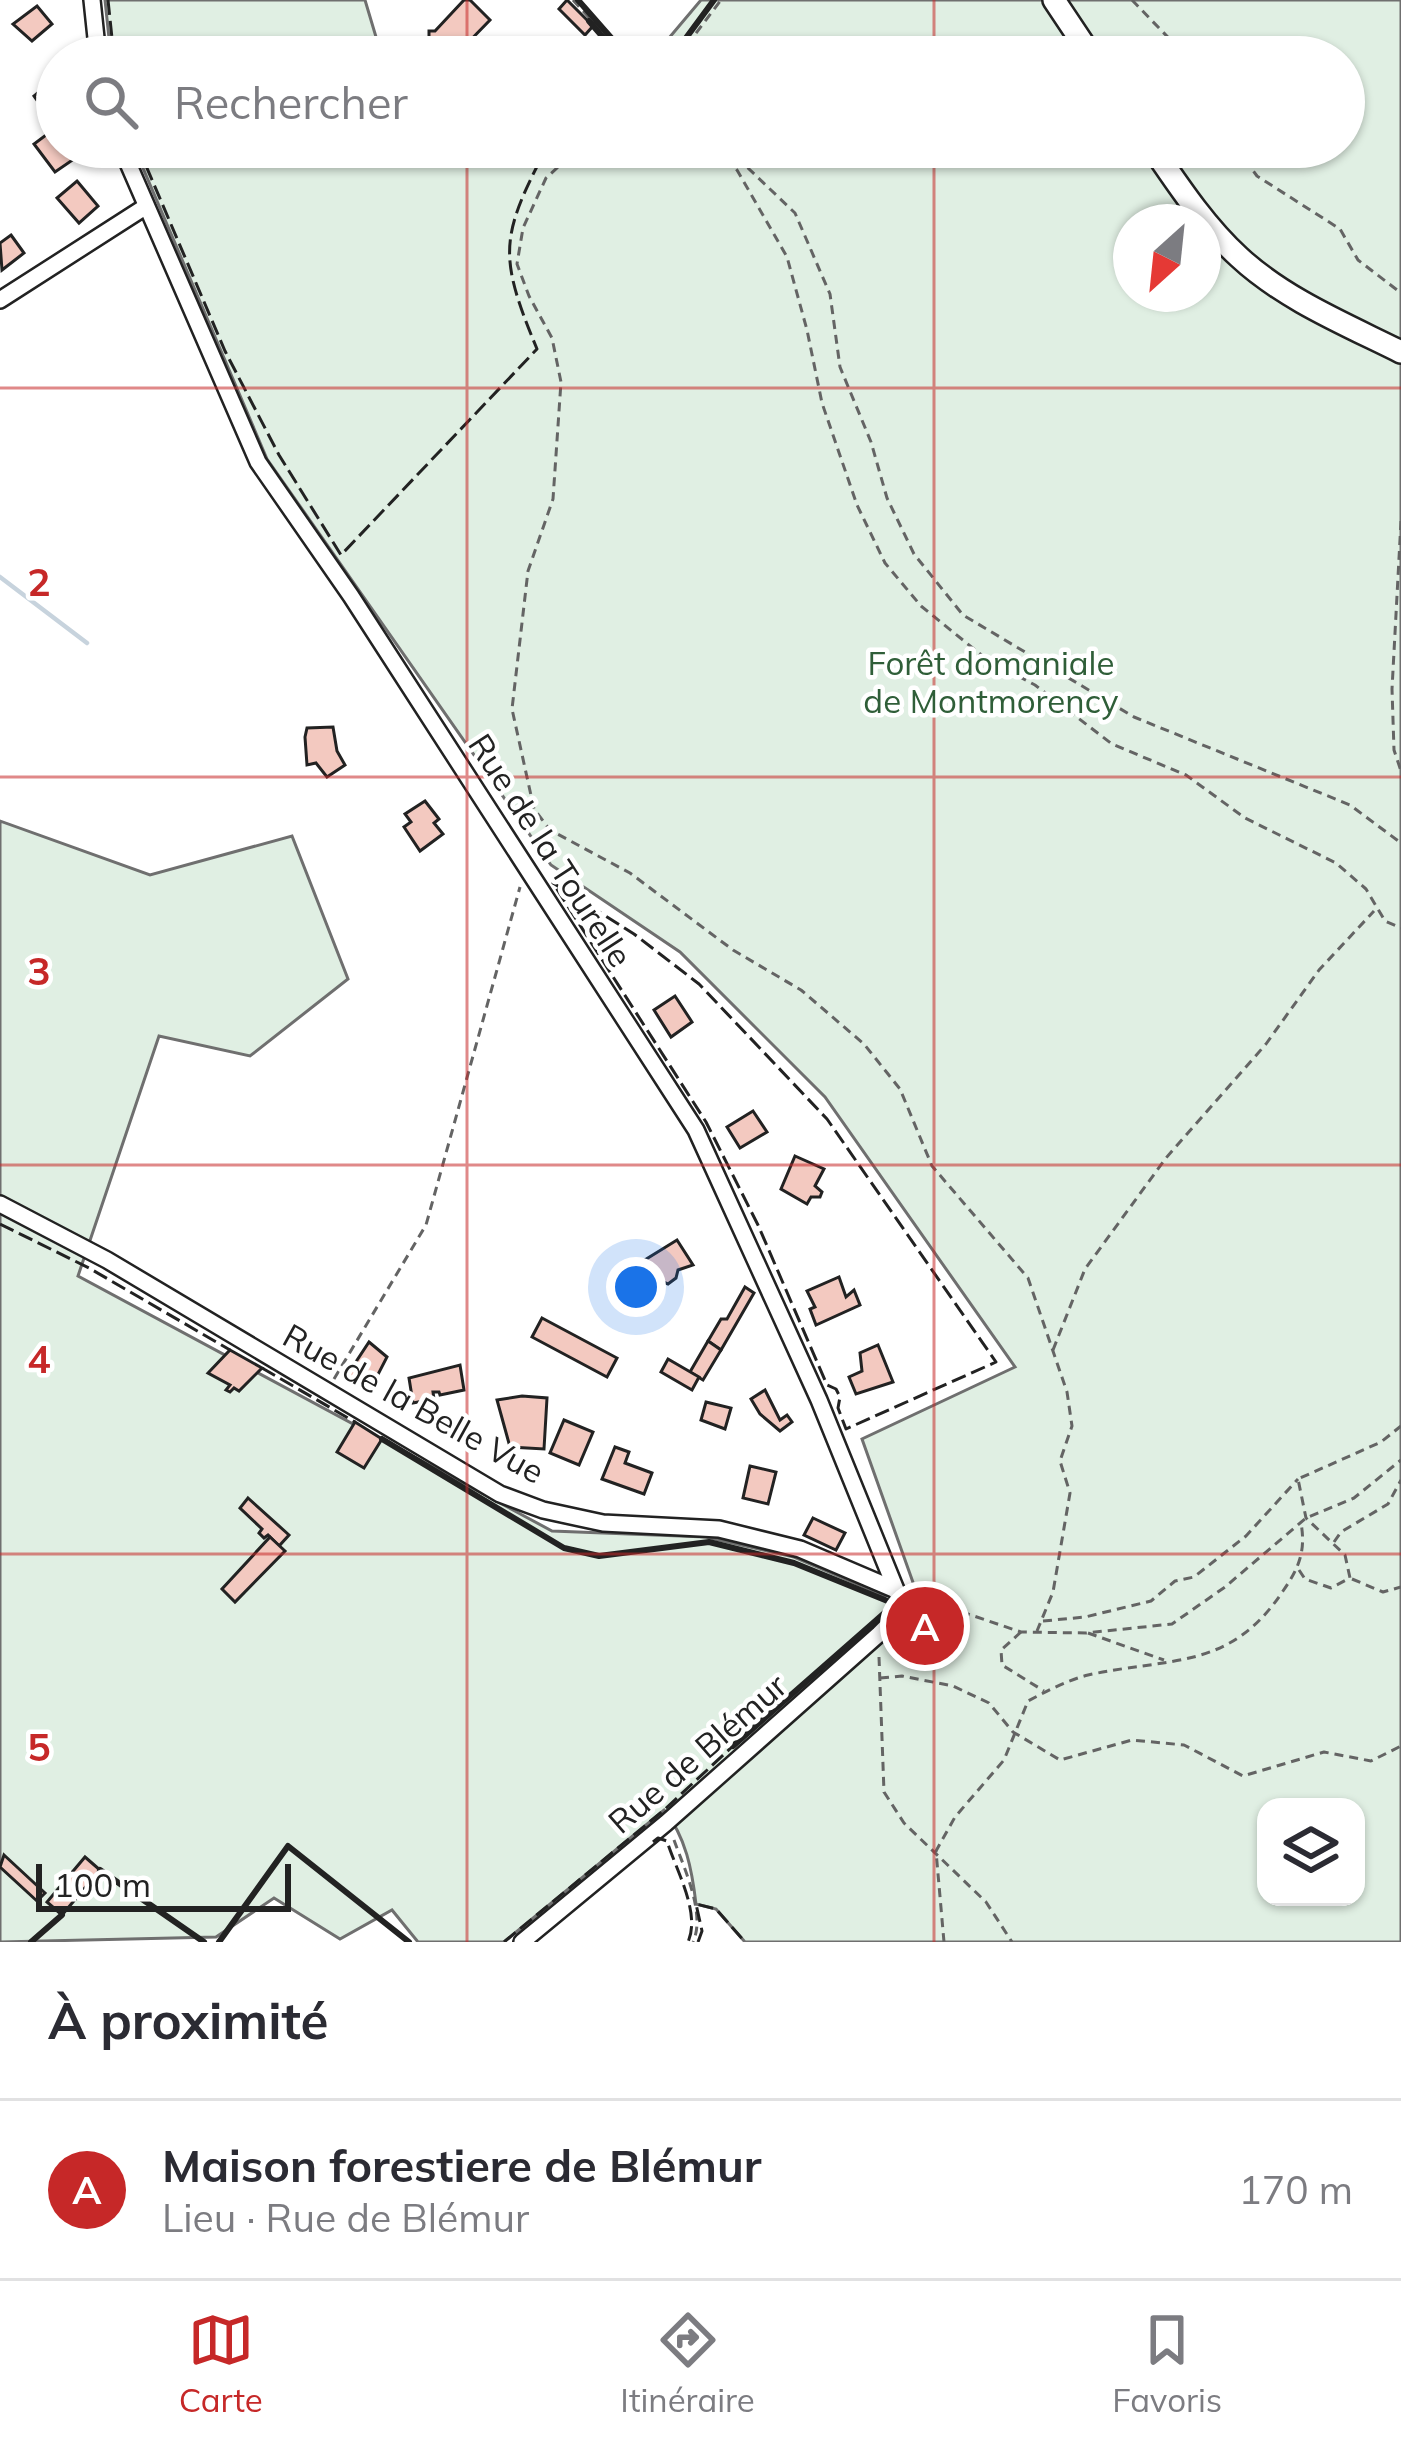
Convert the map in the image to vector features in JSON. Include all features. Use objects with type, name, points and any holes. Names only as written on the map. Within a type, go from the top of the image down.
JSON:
[{"type":"street","points":[[92,0],[96,36]]},
{"type":"street","points":[[1054,0],[1078,36]]},
{"type":"street","name":"Rue de la Tourelle","points":[[129,168],[258,462],[696,1130],[810,1379],[898,1596]]},
{"type":"street","points":[[1167,168],[1240,259],[1331,317],[1401,352]]},
{"type":"street","points":[[0,301],[145,207]]},
{"type":"street","name":"Rue de la Belle Vue","points":[[0,1204],[107,1260],[500,1494],[543,1510],[603,1522],[719,1528],[800,1549],[898,1596]]},
{"type":"street","name":"Rue de Blémur","points":[[522,1942],[879,1634],[901,1612],[898,1596]]},
{"type":"path","points":[[573,0],[606,36]]},
{"type":"path","points":[[694,36],[721,0]]},
{"type":"path","points":[[1132,0],[1167,36]]},
{"type":"path","points":[[557,168],[546,178],[523,228],[517,264],[552,338],[561,382],[553,499],[528,571],[512,710],[534,809],[550,830],[630,873],[733,950],[801,990],[864,1044],[906,1100],[932,1166],[1028,1278],[1067,1392],[1072,1426],[1060,1461],[1070,1492],[1053,1592],[1037,1631]]},
{"type":"path","points":[[735,168],[787,257],[822,403],[856,505],[885,563],[921,606],[985,658],[1035,685],[1112,744],[1186,775],[1245,818],[1336,862],[1366,889],[1385,921],[1401,928]]},
{"type":"path","points":[[748,168],[795,213],[830,294],[840,367],[871,442],[887,498],[914,554],[963,615],[1134,717],[1350,805],[1401,843]]},
{"type":"path","points":[[1251,168],[1340,229],[1358,260],[1401,293]]},
{"type":"path","points":[[1401,521],[1392,689],[1394,750],[1401,771]]},
{"type":"path","points":[[327,1391],[426,1225],[522,860],[550,830]]},
{"type":"path","points":[[1053,1350],[1085,1269],[1166,1158],[1266,1044],[1319,970],[1376,910]]},
{"type":"path","points":[[1041,1622],[1151,1601],[1174,1581],[1194,1577],[1246,1536],[1298,1478],[1381,1442],[1401,1426]]},
{"type":"path","points":[[898,1596],[1021,1632],[1086,1633],[1172,1624],[1226,1587],[1304,1520],[1354,1498],[1401,1460]]},
{"type":"path","points":[[944,1942],[936,1851],[955,1817],[1004,1760],[1028,1700],[1083,1676],[1194,1660],[1243,1638],[1275,1604],[1298,1569],[1305,1544],[1298,1478]]},
{"type":"path","points":[[1333,1543],[1341,1532],[1388,1504],[1401,1480]]},
{"type":"path","points":[[1304,1520],[1346,1556],[1351,1578]]},
{"type":"path","points":[[1298,1569],[1305,1579],[1330,1588],[1351,1578],[1383,1592],[1401,1587]]},
{"type":"path","points":[[1021,1632],[1000,1650],[1002,1665],[1046,1692]]},
{"type":"path","points":[[1086,1633],[1169,1662]]},
{"type":"path","points":[[879,1634],[884,1792],[904,1823],[986,1902],[1012,1942]]},
{"type":"path","points":[[880,1678],[938,1680],[953,1686],[988,1703],[1013,1732],[1060,1760],[1132,1740],[1184,1744],[1243,1776],[1324,1752],[1371,1761],[1401,1746]]},
{"type":"path","points":[[666,1822],[690,1883],[698,1929],[692,1942]]},
{"type":"green space","points":[[105,0],[365,0],[376,36],[109,36]]},
{"type":"green space","name":"Forêt domaniale de Montmorency","points":[[701,0],[1401,0],[1401,1942],[745,1942],[716,1909],[696,1904],[687,1854],[664,1810],[504,1942],[418,1942],[392,1910],[340,1939],[274,1898],[216,1937],[0,1942],[0,821],[150,875],[292,836],[348,979],[250,1056],[159,1036],[78,1276],[552,1531],[706,1537],[794,1557],[885,1596],[915,1588],[862,1439],[1015,1367],[825,1097],[680,952],[551,865],[267,459],[143,168],[1365,168],[1365,36],[671,36]]},
{"type":"building","points":[[464,0],[470,0],[490,20],[474,36],[429,36],[429,31],[435,31]]},
{"type":"building","points":[[567,0],[593,26],[585,35],[559,9]]},
{"type":"building","points":[[37,6],[52,24],[32,41],[13,24]]},
{"type":"building","points":[[77,181],[98,206],[79,223],[57,198]]},
{"type":"building","points":[[11,235],[24,253],[2,270],[0,243]]},
{"type":"building","points":[[333,727],[345,765],[327,777],[316,763],[307,765],[305,737],[307,728]]},
{"type":"building","points":[[425,801],[439,819],[434,823],[443,834],[420,851],[404,827],[411,822],[405,814]]},
{"type":"building","points":[[675,996],[692,1022],[671,1037],[654,1010]]},
{"type":"building","points":[[753,1111],[767,1132],[740,1148],[727,1127]]},
{"type":"building","points":[[795,1156],[824,1169],[815,1186],[822,1192],[820,1197],[811,1197],[807,1204],[781,1189]]},
{"type":"building","points":[[677,1240],[693,1265],[678,1270],[676,1278],[668,1284],[661,1281],[651,1292],[635,1266]]},
{"type":"building","points":[[839,1277],[846,1297],[854,1290],[860,1305],[816,1325],[810,1309],[815,1307],[807,1291]]},
{"type":"building","points":[[745,1287],[754,1293],[721,1350],[708,1341]]},
{"type":"building","points":[[542,1318],[617,1358],[607,1377],[532,1337]]},
{"type":"building","points":[[708,1341],[721,1350],[703,1380],[690,1372]]},
{"type":"building","points":[[369,1342],[387,1357],[370,1390],[346,1377]]},
{"type":"building","points":[[878,1345],[893,1382],[856,1394],[849,1377],[862,1371],[860,1353]]},
{"type":"building","points":[[230,1350],[262,1368],[239,1391],[230,1392],[226,1390],[230,1385],[208,1373]]},
{"type":"building","points":[[668,1359],[699,1377],[692,1390],[661,1372]]},
{"type":"building","points":[[460,1365],[464,1390],[433,1392],[434,1399],[413,1403],[409,1378]]},
{"type":"building","points":[[765,1390],[780,1420],[787,1415],[792,1422],[780,1431],[751,1399]]},
{"type":"building","points":[[547,1398],[544,1449],[510,1447],[497,1400]]},
{"type":"building","points":[[706,1402],[731,1408],[725,1429],[701,1420]]},
{"type":"building","points":[[564,1420],[593,1432],[579,1465],[550,1453]]},
{"type":"building","points":[[355,1422],[382,1439],[364,1468],[337,1452]]},
{"type":"building","points":[[615,1447],[629,1452],[625,1463],[652,1473],[644,1494],[602,1479]]},
{"type":"building","points":[[750,1466],[776,1472],[768,1504],[743,1498]]},
{"type":"building","points":[[248,1498],[289,1535],[279,1546],[268,1535],[264,1538],[259,1533],[262,1529],[240,1508]]},
{"type":"building","points":[[813,1518],[845,1533],[836,1550],[804,1535]]},
{"type":"building","points":[[270,1537],[285,1551],[235,1602],[222,1589]]},
{"type":"building","points":[[934,1611],[941,1633],[916,1642],[909,1619]]},
{"type":"building","points":[[4,1855],[45,1893],[37,1901],[0,1867]]},
{"type":"building","points":[[85,1857],[100,1870],[62,1915],[47,1902]]},
{"type":"waterway","points":[[0,577],[87,643]]},
{"type":"fence","points":[[108,0],[112,36]]},
{"type":"fence","points":[[147,168],[225,351],[279,455],[341,555],[537,349],[516,290],[510,246],[520,203],[537,168]]},
{"type":"fence","points":[[553,883],[634,934],[699,984],[827,1119],[996,1362],[846,1429],[838,1408],[840,1397],[827,1385],[758,1225],[706,1122],[553,883]]},
{"type":"fence","points":[[0,1224],[89,1268],[230,1350]]},
{"type":"fence","points":[[262,1368],[355,1422]]},
{"type":"fence","points":[[504,1942],[664,1810],[733,1746]]},
{"type":"fence","points":[[653,1842],[658,1838],[667,1841],[686,1891],[691,1918],[688,1942]]},
{"type":"fence","points":[[698,1942],[702,1931],[696,1904],[716,1909],[745,1942]]},
{"type":"wall","points":[[578,0],[610,36]]},
{"type":"wall","points":[[687,36],[714,0]]},
{"type":"wall","points":[[589,21],[602,36]]},
{"type":"wall","points":[[382,1439],[564,1548],[599,1556],[709,1542],[794,1563],[890,1602],[889,1609],[733,1746]]},
{"type":"wall","points":[[219,1942],[288,1846],[409,1942]]},
{"type":"wall","points":[[100,1870],[204,1942]]},
{"type":"wall","points":[[31,1942],[62,1915]]},
{"type":"place","name":"Maison forestiere de Blémur","points":[[925,1626]]}]
